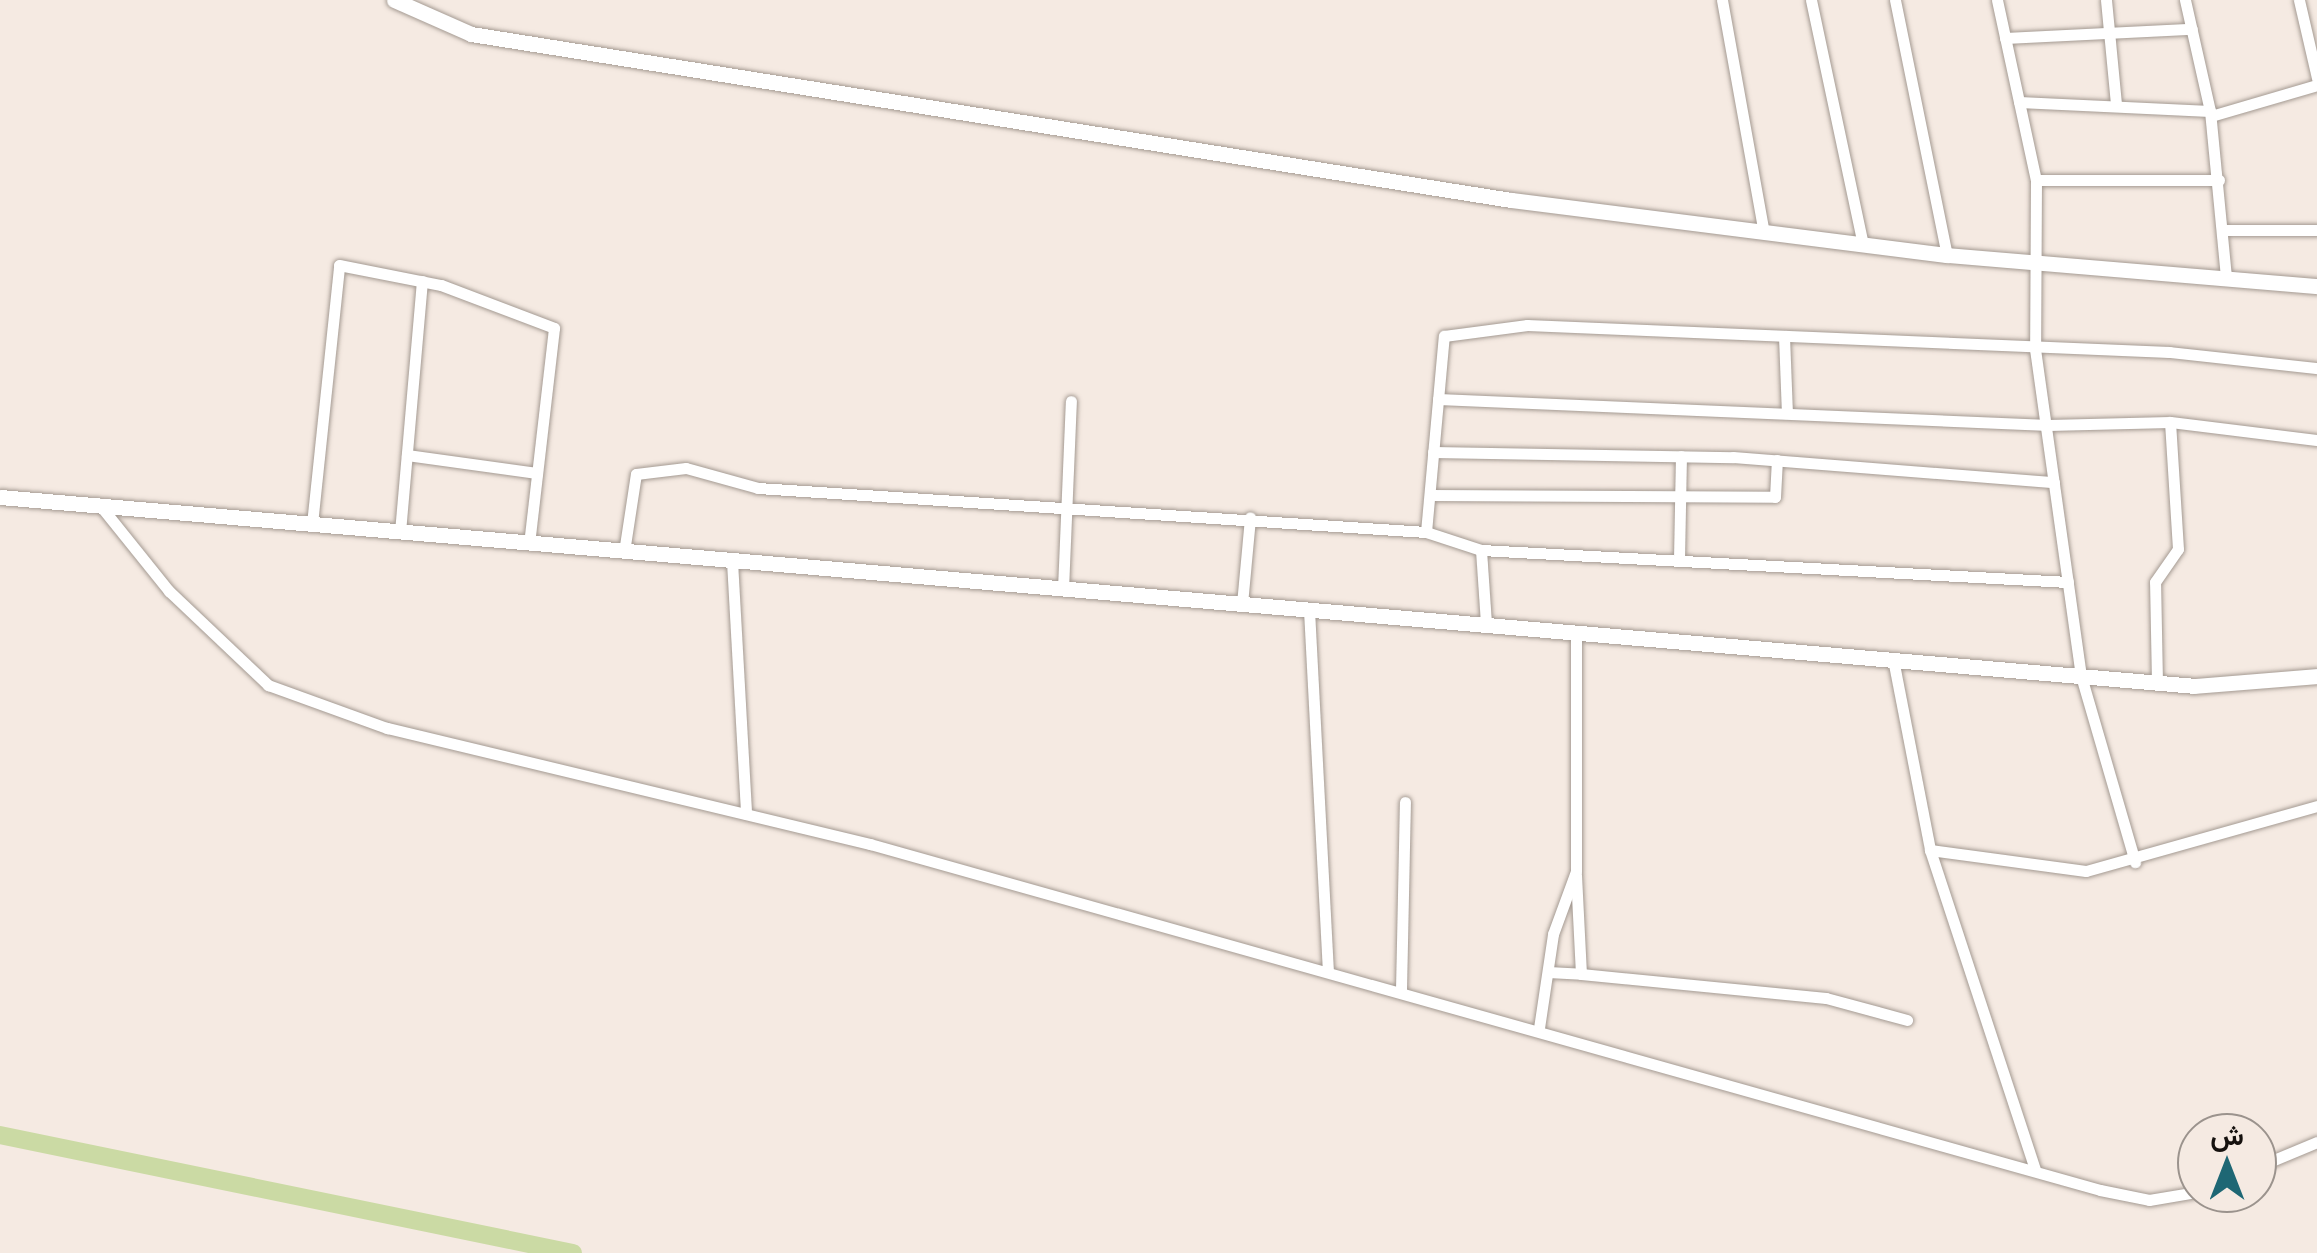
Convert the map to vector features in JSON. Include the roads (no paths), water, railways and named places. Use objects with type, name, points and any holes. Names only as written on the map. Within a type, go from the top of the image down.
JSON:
[{"type":"main road","points":[[394,0],[471,34],[1764,233],[1947,255],[2317,286]]},
{"type":"main road","points":[[0,497],[2157,683],[2260,686],[2317,676]]},
{"type":"street","points":[[1722,0],[1764,233]]},
{"type":"street","points":[[1811,0],[1864,245]]},
{"type":"street","points":[[1895,0],[1947,255]]},
{"type":"street","points":[[1997,0],[2036,180],[2036,350],[2082,676],[2136,862]]},
{"type":"street","points":[[2106,0],[2116,103]]},
{"type":"street","points":[[2185,0],[2210,114],[2226,230],[2226,278]]},
{"type":"street","points":[[2019,102],[2116,103],[2210,114],[2317,82],[2299,0]]},
{"type":"street","points":[[2006,38],[2192,29]]},
{"type":"street","points":[[2036,180],[2219,180]]},
{"type":"street","points":[[2226,230],[2317,230]]},
{"type":"street","points":[[312,524],[339,265],[422,281],[554,328],[529,544]]},
{"type":"street","points":[[400,532],[422,281]]},
{"type":"street","points":[[1426,532],[1444,336],[1527,325],[2317,368]]},
{"type":"street","points":[[1784,336],[1787,412]]},
{"type":"street","points":[[1438,400],[2048,425],[2170,422],[2317,440]]},
{"type":"street","points":[[1063,589],[1070,507],[1072,401]]},
{"type":"street","points":[[2157,683],[2155,582],[2178,549],[2170,422]]},
{"type":"street","points":[[1434,452],[1776,460],[2054,482]]},
{"type":"street","points":[[407,456],[537,473]]},
{"type":"street","points":[[1679,558],[1681,456]]},
{"type":"street","points":[[1430,494],[1681,500],[1775,497],[1776,460]]},
{"type":"street","points":[[624,552],[636,474],[686,468],[758,488],[1250,516],[1426,532],[1481,550],[2068,582]]},
{"type":"street","points":[[98,504],[169,591],[268,685],[388,728],[746,814],[1328,970],[2034,1170],[2149,1200],[2177,1195]]},
{"type":"street","points":[[1242,604],[1250,516]]},
{"type":"street","points":[[1481,550],[1486,624]]},
{"type":"street","points":[[732,561],[746,814]]},
{"type":"street","points":[[1309,610],[1328,970]]},
{"type":"street","points":[[1576,632],[1576,871],[1581,974]]},
{"type":"street","points":[[1894,659],[1930,850],[2034,1170]]},
{"type":"street","points":[[1401,990],[1405,802]]},
{"type":"street","points":[[1930,850],[2086,871],[2136,862],[2317,806]]},
{"type":"street","points":[[1539,1028],[1553,934],[1576,871]]},
{"type":"street","points":[[1553,934],[1579,937]]},
{"type":"street","points":[[1548,972],[1826,998],[1907,1020]]},
{"type":"street","points":[[2277,1159],[2317,1142]]},
{"type":"waterway","points":[[0,1135],[573,1253]]}]
